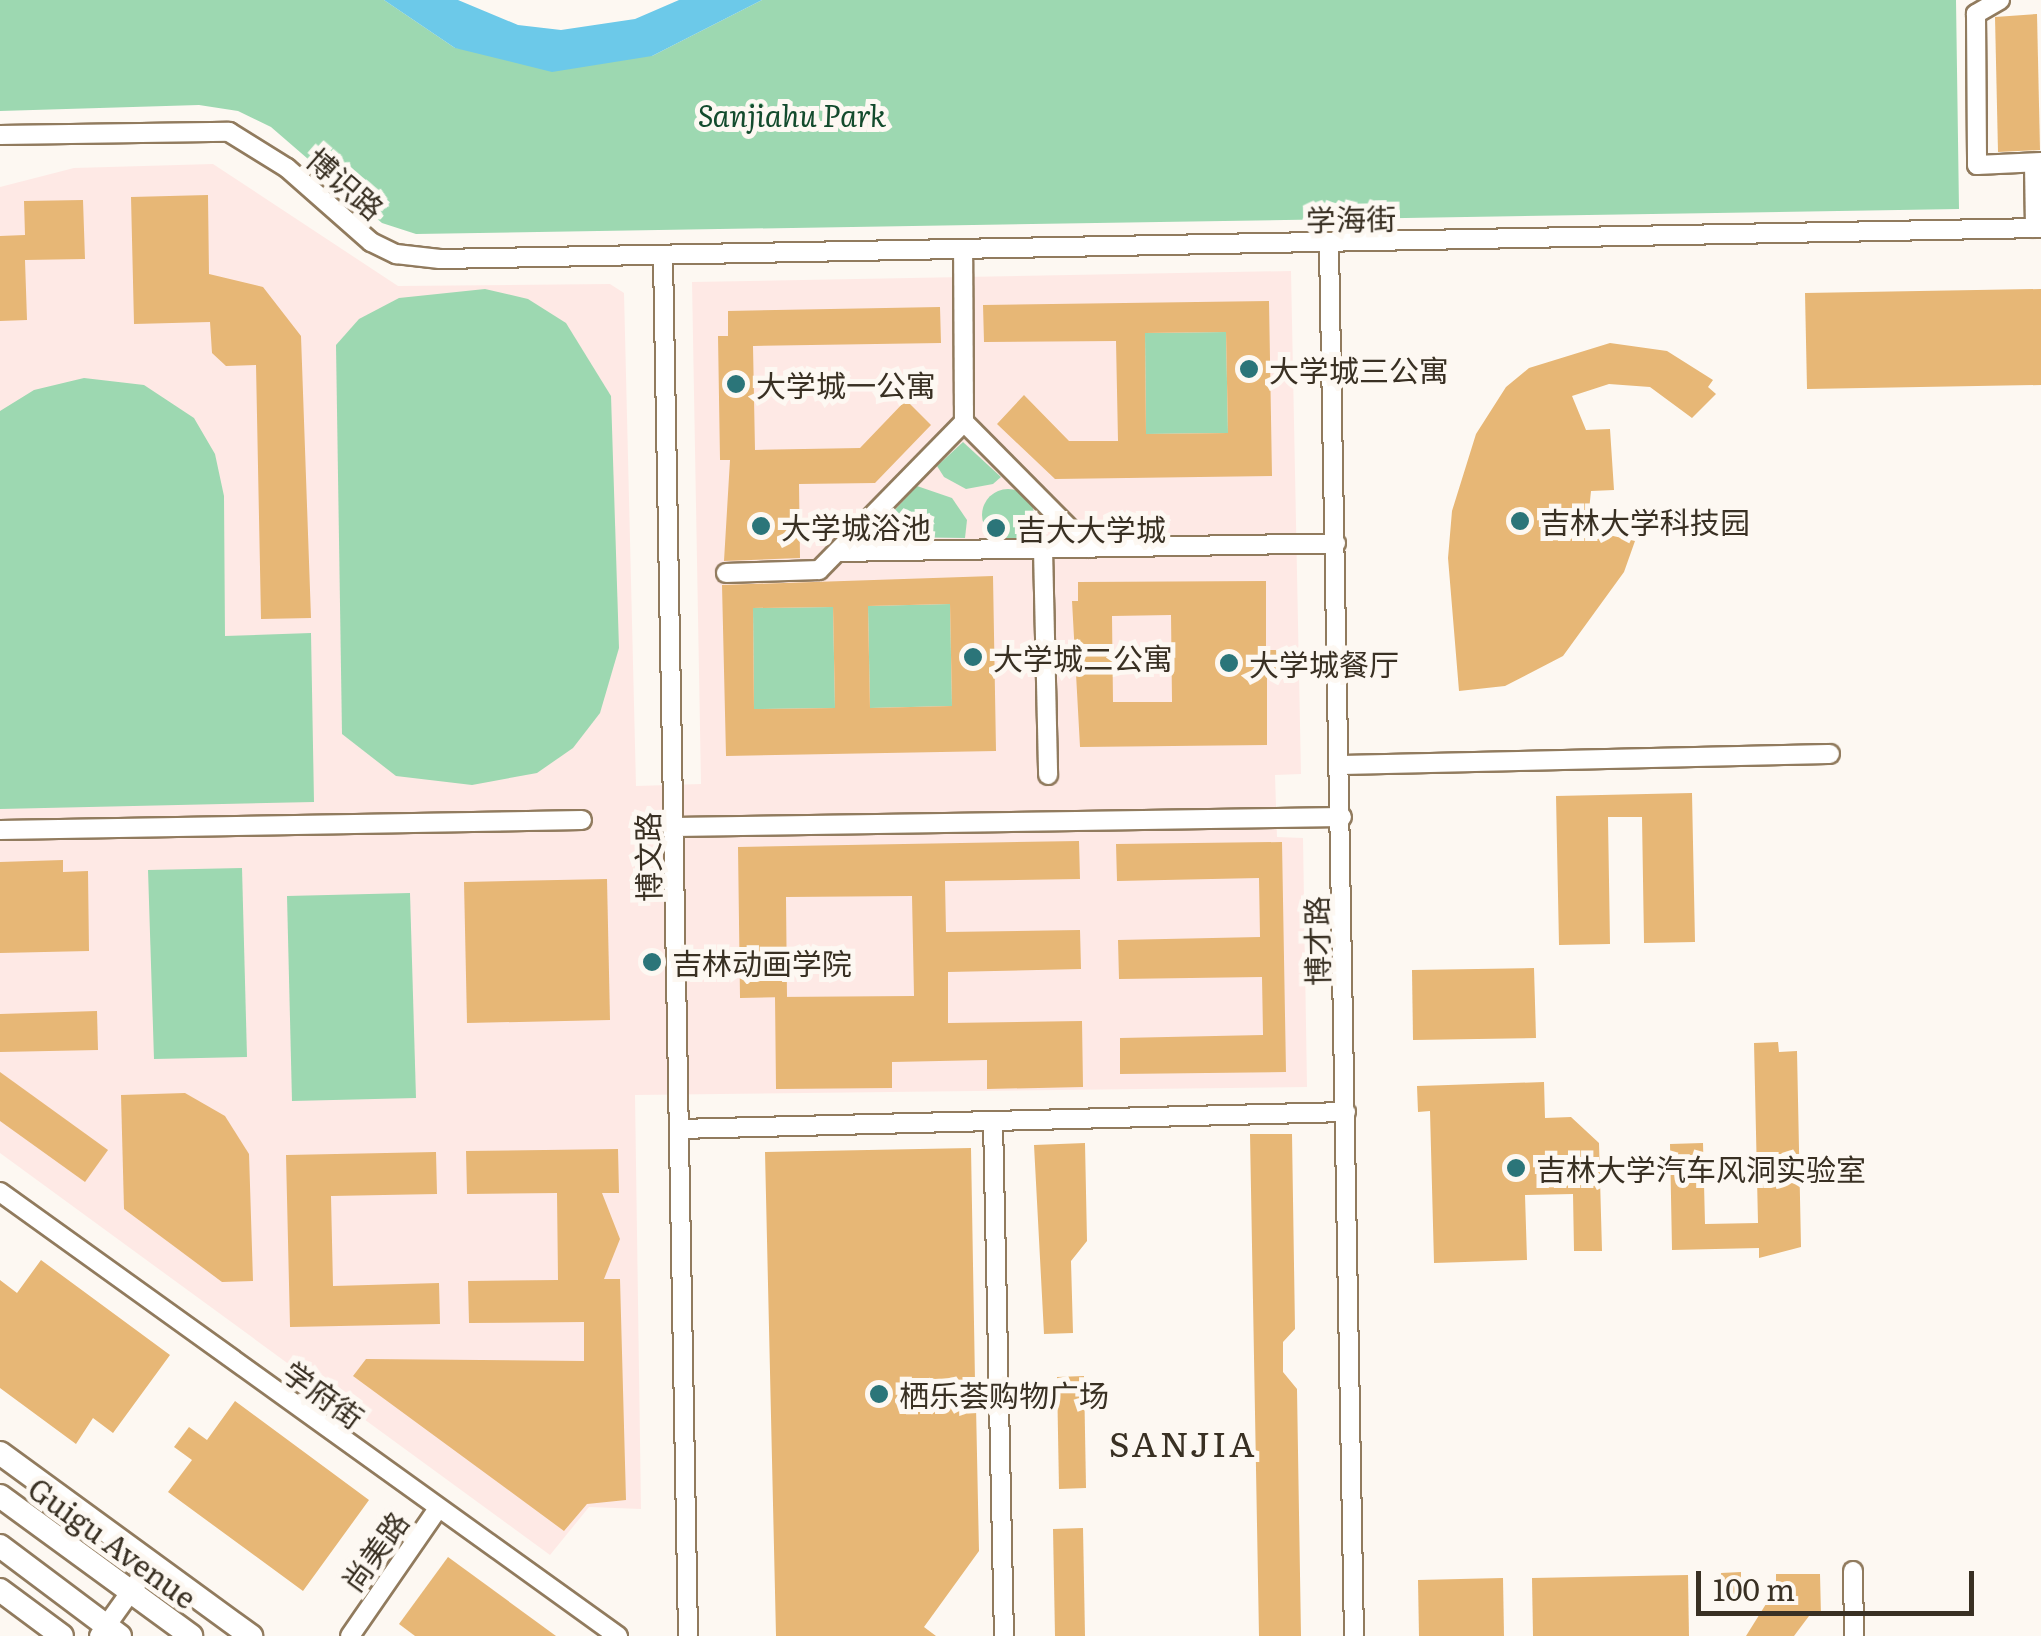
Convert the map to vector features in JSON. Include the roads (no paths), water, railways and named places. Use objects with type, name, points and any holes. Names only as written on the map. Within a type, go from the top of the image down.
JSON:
[{"type":"main road","points":[[0,1453],[250,1636]]},
{"type":"main road","name":"Guigu Avenue","points":[[0,1496],[190,1636]]},
{"type":"main road","points":[[0,1546],[108,1633]]},
{"type":"main road","points":[[0,1590],[62,1636]]},
{"type":"street","points":[[2000,0],[1976,14],[1977,165],[2037,163],[2038,228]]},
{"type":"street","name":"博识路","points":[[0,135],[229,132],[258,146],[349,227],[396,254],[663,257]]},
{"type":"street","name":"学海街","points":[[663,257],[1330,246],[2038,228]]},
{"type":"street","name":"博才路","points":[[1330,246],[1354,1636]]},
{"type":"street","points":[[963,251],[964,422],[1089,548]]},
{"type":"street","name":"博文路","points":[[663,257],[688,1636]]},
{"type":"street","points":[[726,572],[819,570],[964,422]]},
{"type":"street","points":[[838,552],[1336,542]]},
{"type":"street","points":[[1043,549],[1048,775]]},
{"type":"street","points":[[1340,765],[1830,754]]},
{"type":"street","points":[[674,827],[1342,817]]},
{"type":"street","points":[[0,830],[582,820]]},
{"type":"street","points":[[679,1129],[1346,1112]]},
{"type":"street","points":[[994,1121],[1004,1636]]},
{"type":"street","name":"学府街","points":[[0,1192],[437,1510],[618,1636]]},
{"type":"street","name":"尚美路","points":[[340,1636],[353,1630],[437,1510]]},
{"type":"street","points":[[108,1633],[151,1563]]},
{"type":"street","points":[[1853,1571],[1854,1636]]},
{"type":"water","points":[[384,0],[458,0],[518,25],[561,30],[635,19],[679,0],[762,0],[652,56],[552,72],[455,48]]},
{"type":"place","name":"大学城三公寓","points":[[1249,369]]},
{"type":"place","name":"大学城一公寓","points":[[736,384]]},
{"type":"place","name":"吉林大学科技园","points":[[1520,521]]},
{"type":"place","name":"大学城浴池","points":[[761,526]]},
{"type":"place","name":"吉大大学城","points":[[996,528]]},
{"type":"place","name":"大学城二公寓","points":[[973,657]]},
{"type":"place","name":"大学城餐厅","points":[[1229,663]]},
{"type":"place","name":"吉林动画学院","points":[[652,962]]},
{"type":"place","name":"吉林大学汽车风洞实验室","points":[[1516,1168]]},
{"type":"place","name":"栖乐荟购物广场","points":[[879,1394]]},
{"type":"district","name":"SANJIA","points":[[1183,1442]]},
{"type":"park label","name":"Sanjiahu Park","points":[[792,114]]}]
